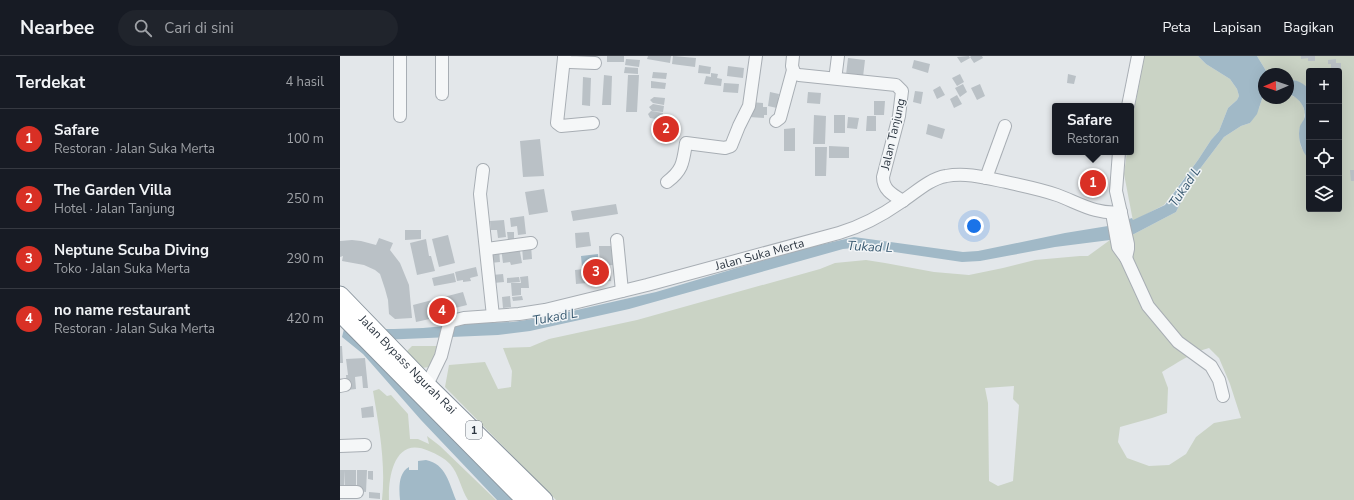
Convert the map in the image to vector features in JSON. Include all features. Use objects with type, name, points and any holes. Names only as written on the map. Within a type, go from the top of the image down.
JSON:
[{"type":"highway","name":"Jalan Bypass Ngurah Rai","points":[[340,295],[349,317],[400,366],[525,500]]},
{"type":"highway","name":"Jalan Bypass Ngurah Rai","points":[[400,366],[428,385],[544,500]]},
{"type":"street","points":[[400,56],[400,116]]},
{"type":"street","points":[[442,56],[442,94]]},
{"type":"street","points":[[667,182],[677,175],[684,155],[686,143],[729,148],[731,146],[749,106],[756,56]]},
{"type":"street","points":[[776,121],[780,118],[793,70],[793,56]]},
{"type":"street","points":[[836,72],[838,56]]},
{"type":"street","points":[[1129,103],[1138,56]]},
{"type":"street","points":[[564,57],[570,62],[595,63]]},
{"type":"street","points":[[564,57],[557,123],[561,126],[593,123]]},
{"type":"street","name":"Jalan Tanjung","points":[[793,70],[794,73],[799,75],[896,85],[899,87],[902,91],[901,104],[883,177],[885,188],[903,201]]},
{"type":"street","points":[[986,178],[1005,126]]},
{"type":"street","points":[[1119,155],[1116,191],[1117,216],[1122,240],[1122,253],[1126,258],[1148,306],[1178,342],[1211,366],[1219,380],[1223,396]]},
{"type":"street","points":[[483,170],[480,194],[493,316]]},
{"type":"street","name":"Jalan Suka Merta","points":[[428,385],[438,366],[449,324],[452,321],[464,318],[519,314],[545,310],[851,230],[867,223],[924,186],[946,176],[963,175],[986,178],[1037,189],[1058,195],[1081,206],[1117,216]]},
{"type":"street","points":[[617,240],[622,291]]},
{"type":"street","points":[[487,249],[531,243]]},
{"type":"street","points":[[340,446],[365,445]]},
{"type":"street","points":[[340,492],[357,492]]},
{"type":"green space","points":[[1144,56],[1198,56],[1206,64],[1230,79],[1237,89],[1239,96],[1237,100],[1228,108],[1219,131],[1164,205],[1133,221],[1124,174],[1127,155],[1134,155],[1134,110]]},
{"type":"green space","points":[[1257,56],[1354,56],[1354,500],[556,500],[445,387],[449,365],[485,362],[498,389],[511,387],[512,371],[503,348],[530,347],[549,339],[637,320],[820,269],[835,263],[866,260],[934,272],[969,275],[1035,260],[1088,256],[1110,240],[1134,234],[1176,212],[1193,178],[1224,137],[1241,126],[1250,123],[1260,104],[1294,104],[1294,97],[1302,104],[1305,112],[1304,119],[1299,130],[1301,147],[1306,154],[1306,212],[1342,212],[1342,68],[1306,68],[1306,87],[1294,80],[1294,68],[1264,68]],"holes":[[[1209,348],[1219,358],[1230,384],[1241,418],[1214,423],[1196,437],[1186,454],[1169,465],[1149,466],[1127,458],[1118,442],[1120,427],[1167,413],[1168,388],[1162,372],[1190,355]],[[1014,386],[1013,399],[1019,405],[1013,481],[998,486],[989,481],[988,403],[985,388]]]},
{"type":"green space","points":[[412,346],[440,346],[430,367],[421,368],[406,352]]},
{"type":"green space","points":[[379,389],[387,396],[391,395],[408,414],[410,439],[418,439],[429,444],[427,436],[440,446],[496,500],[468,500],[456,472],[450,464],[438,455],[417,448],[408,449],[401,453],[396,460],[390,480],[389,500],[382,500],[383,472],[380,432],[373,391]]},
{"type":"water","name":"Tukad L","points":[[1198,56],[1257,56],[1264,68],[1258,68],[1258,104],[1260,104],[1257,114],[1250,123],[1241,126],[1224,137],[1193,178],[1176,212],[1134,234],[1110,240],[1055,247],[980,261],[962,262],[874,249],[843,249],[629,309],[530,331],[498,335],[357,341],[515,500],[497,500],[421,420],[363,354],[342,337],[344,329],[423,328],[477,323],[513,322],[546,317],[656,292],[798,250],[854,237],[963,252],[978,251],[1065,233],[1108,226],[1132,218],[1133,220],[1165,205],[1219,131],[1228,108],[1237,100],[1239,96],[1237,89],[1230,79],[1206,64]]},
{"type":"water","points":[[1294,80],[1306,86],[1306,156],[1299,139],[1300,126],[1305,115],[1304,108],[1294,97]]},
{"type":"water","points":[[598,254],[598,263],[593,263],[593,266],[582,267],[581,256]]},
{"type":"water","points":[[426,460],[433,462],[446,475],[456,500],[400,500],[401,477],[403,473],[409,467],[409,470],[418,470],[418,461]]},
{"type":"building","points":[[607,56],[624,56],[624,62],[607,62]]},
{"type":"building","points":[[648,56],[671,56],[670,63],[647,59]]},
{"type":"building","points":[[673,56],[696,58],[695,67],[672,64]]},
{"type":"building","points":[[969,56],[970,58],[961,63],[957,57]]},
{"type":"building","points":[[982,56],[983,58],[974,63],[970,57]]},
{"type":"building","points":[[1301,56],[1315,56],[1315,61],[1308,61],[1308,58],[1301,59]]},
{"type":"building","points":[[848,58],[865,60],[863,77],[846,75]]},
{"type":"building","points":[[626,59],[640,60],[639,67],[625,65]]},
{"type":"building","points":[[1336,59],[1336,63],[1341,63],[1341,68],[1331,68],[1331,64],[1328,64],[1328,60]]},
{"type":"building","points":[[914,60],[930,64],[928,73],[912,68]]},
{"type":"building","points":[[699,65],[711,67],[710,74],[698,73]]},
{"type":"building","points":[[728,66],[744,68],[743,78],[727,76]]},
{"type":"building","points":[[625,67],[638,68],[638,74],[624,73]]},
{"type":"building","points":[[653,72],[667,73],[666,79],[652,78]]},
{"type":"building","points":[[711,73],[718,74],[717,78],[722,79],[721,86],[704,84],[706,76],[711,77]]},
{"type":"building","points":[[960,74],[964,82],[957,86],[952,78]]},
{"type":"building","points":[[1068,74],[1076,76],[1074,84],[1067,83]]},
{"type":"building","points":[[604,75],[612,76],[611,105],[602,105]]},
{"type":"building","points":[[628,75],[639,75],[637,112],[626,112]]},
{"type":"building","points":[[583,77],[591,78],[590,106],[582,105]]},
{"type":"building","points":[[651,81],[666,83],[665,89],[651,88]]},
{"type":"building","points":[[724,83],[739,84],[738,93],[723,92]]},
{"type":"building","points":[[963,84],[967,92],[960,97],[955,88]]},
{"type":"building","points":[[980,84],[985,96],[977,100],[971,88]]},
{"type":"building","points":[[940,86],[945,95],[937,99],[933,90]]},
{"type":"building","points":[[915,91],[923,92],[921,104],[913,102]]},
{"type":"building","points":[[770,92],[779,94],[777,108],[768,106]]},
{"type":"building","points":[[808,92],[821,93],[820,104],[807,103]]},
{"type":"building","points":[[957,95],[962,104],[954,108],[950,99]]},
{"type":"building","points":[[654,97],[665,98],[664,105],[653,103],[650,100]]},
{"type":"building","points":[[874,101],[885,101],[884,115],[874,115]]},
{"type":"building","points":[[750,102],[763,103],[763,107],[767,107],[767,115],[764,115],[764,118],[749,117]]},
{"type":"building","points":[[653,104],[664,106],[663,112],[652,111],[649,107]]},
{"type":"building","points":[[651,111],[663,113],[662,120],[650,118],[648,114]]},
{"type":"building","points":[[814,115],[826,116],[825,144],[813,144]]},
{"type":"building","points":[[834,115],[845,115],[845,133],[834,133]]},
{"type":"building","points":[[867,116],[876,116],[876,131],[866,131]]},
{"type":"building","points":[[848,117],[859,118],[857,129],[847,128]]},
{"type":"building","points":[[928,124],[945,129],[942,139],[926,134]]},
{"type":"building","points":[[795,128],[795,151],[784,151],[784,129]]},
{"type":"building","points":[[540,139],[544,176],[523,177],[520,141]]},
{"type":"building","points":[[829,146],[849,147],[849,158],[829,158]]},
{"type":"building","points":[[815,147],[827,147],[826,176],[815,176]]},
{"type":"building","points":[[1350,170],[1354,170],[1354,181],[1351,181]]},
{"type":"building","points":[[544,189],[548,212],[529,215],[525,192]]},
{"type":"building","points":[[616,204],[618,214],[573,221],[571,211]]},
{"type":"building","points":[[524,216],[526,234],[518,235],[517,226],[511,227],[510,218]]},
{"type":"building","points":[[504,220],[506,237],[498,238],[497,230],[491,230],[490,221]]},
{"type":"building","points":[[405,230],[421,230],[421,239],[405,240]]},
{"type":"building","points":[[507,232],[514,232],[514,240],[508,240]]},
{"type":"building","points":[[589,232],[591,246],[576,248],[575,233]]},
{"type":"building","points":[[448,235],[455,263],[439,267],[432,239]]},
{"type":"building","points":[[379,238],[393,243],[390,250],[400,263],[409,285],[412,318],[395,319],[389,314],[388,300],[380,274],[364,265],[342,261],[343,256],[340,257],[340,241],[361,241],[376,245]]},
{"type":"building","points":[[426,239],[429,256],[431,256],[435,271],[417,275],[410,243]]},
{"type":"building","points":[[531,245],[532,259],[523,260],[522,246]]},
{"type":"building","points":[[519,246],[522,263],[511,265],[510,262],[503,263],[501,248]]},
{"type":"building","points":[[599,246],[613,246],[614,265],[600,266]]},
{"type":"building","points":[[499,249],[500,262],[490,263],[489,250]]},
{"type":"building","points":[[610,266],[611,281],[576,284],[575,270]]},
{"type":"building","points":[[476,267],[478,276],[470,278],[471,281],[457,281],[455,272]]},
{"type":"building","points":[[454,273],[456,282],[434,286],[432,278]]},
{"type":"building","points":[[503,274],[504,282],[493,283],[492,275]]},
{"type":"building","points":[[528,276],[529,288],[521,288],[521,295],[512,296],[511,283],[521,283],[520,277]]},
{"type":"building","points":[[519,277],[520,282],[507,283],[507,278]]},
{"type":"building","points":[[463,292],[467,305],[439,312],[440,316],[435,318],[431,304],[434,318],[416,322],[413,305]]},
{"type":"building","points":[[510,296],[511,307],[503,308],[502,297]]},
{"type":"building","points":[[522,296],[523,300],[513,301],[512,297]]},
{"type":"building","points":[[340,346],[342,346],[343,363],[340,363]]},
{"type":"building","points":[[365,358],[368,388],[363,388],[362,376],[355,377],[356,389],[347,390],[346,375],[348,375],[346,359]]},
{"type":"building","points":[[373,406],[374,417],[362,418],[361,408]]},
{"type":"building","points":[[340,470],[345,470],[344,490],[340,490]]},
{"type":"building","points":[[345,470],[356,470],[356,490],[345,490]]},
{"type":"building","points":[[357,470],[367,470],[366,492],[359,491],[357,487]]},
{"type":"building","points":[[368,471],[373,471],[373,480],[368,479]]},
{"type":"building","points":[[369,492],[380,493],[380,499],[369,498]]},
{"type":"place","name":"The Garden Villa","points":[[666,129]]},
{"type":"place","name":"Safare","points":[[1093,183]]},
{"type":"place","name":"Neptune Scuba Diving","points":[[596,272]]},
{"type":"place","name":"no name restaurant","points":[[442,311]]}]
